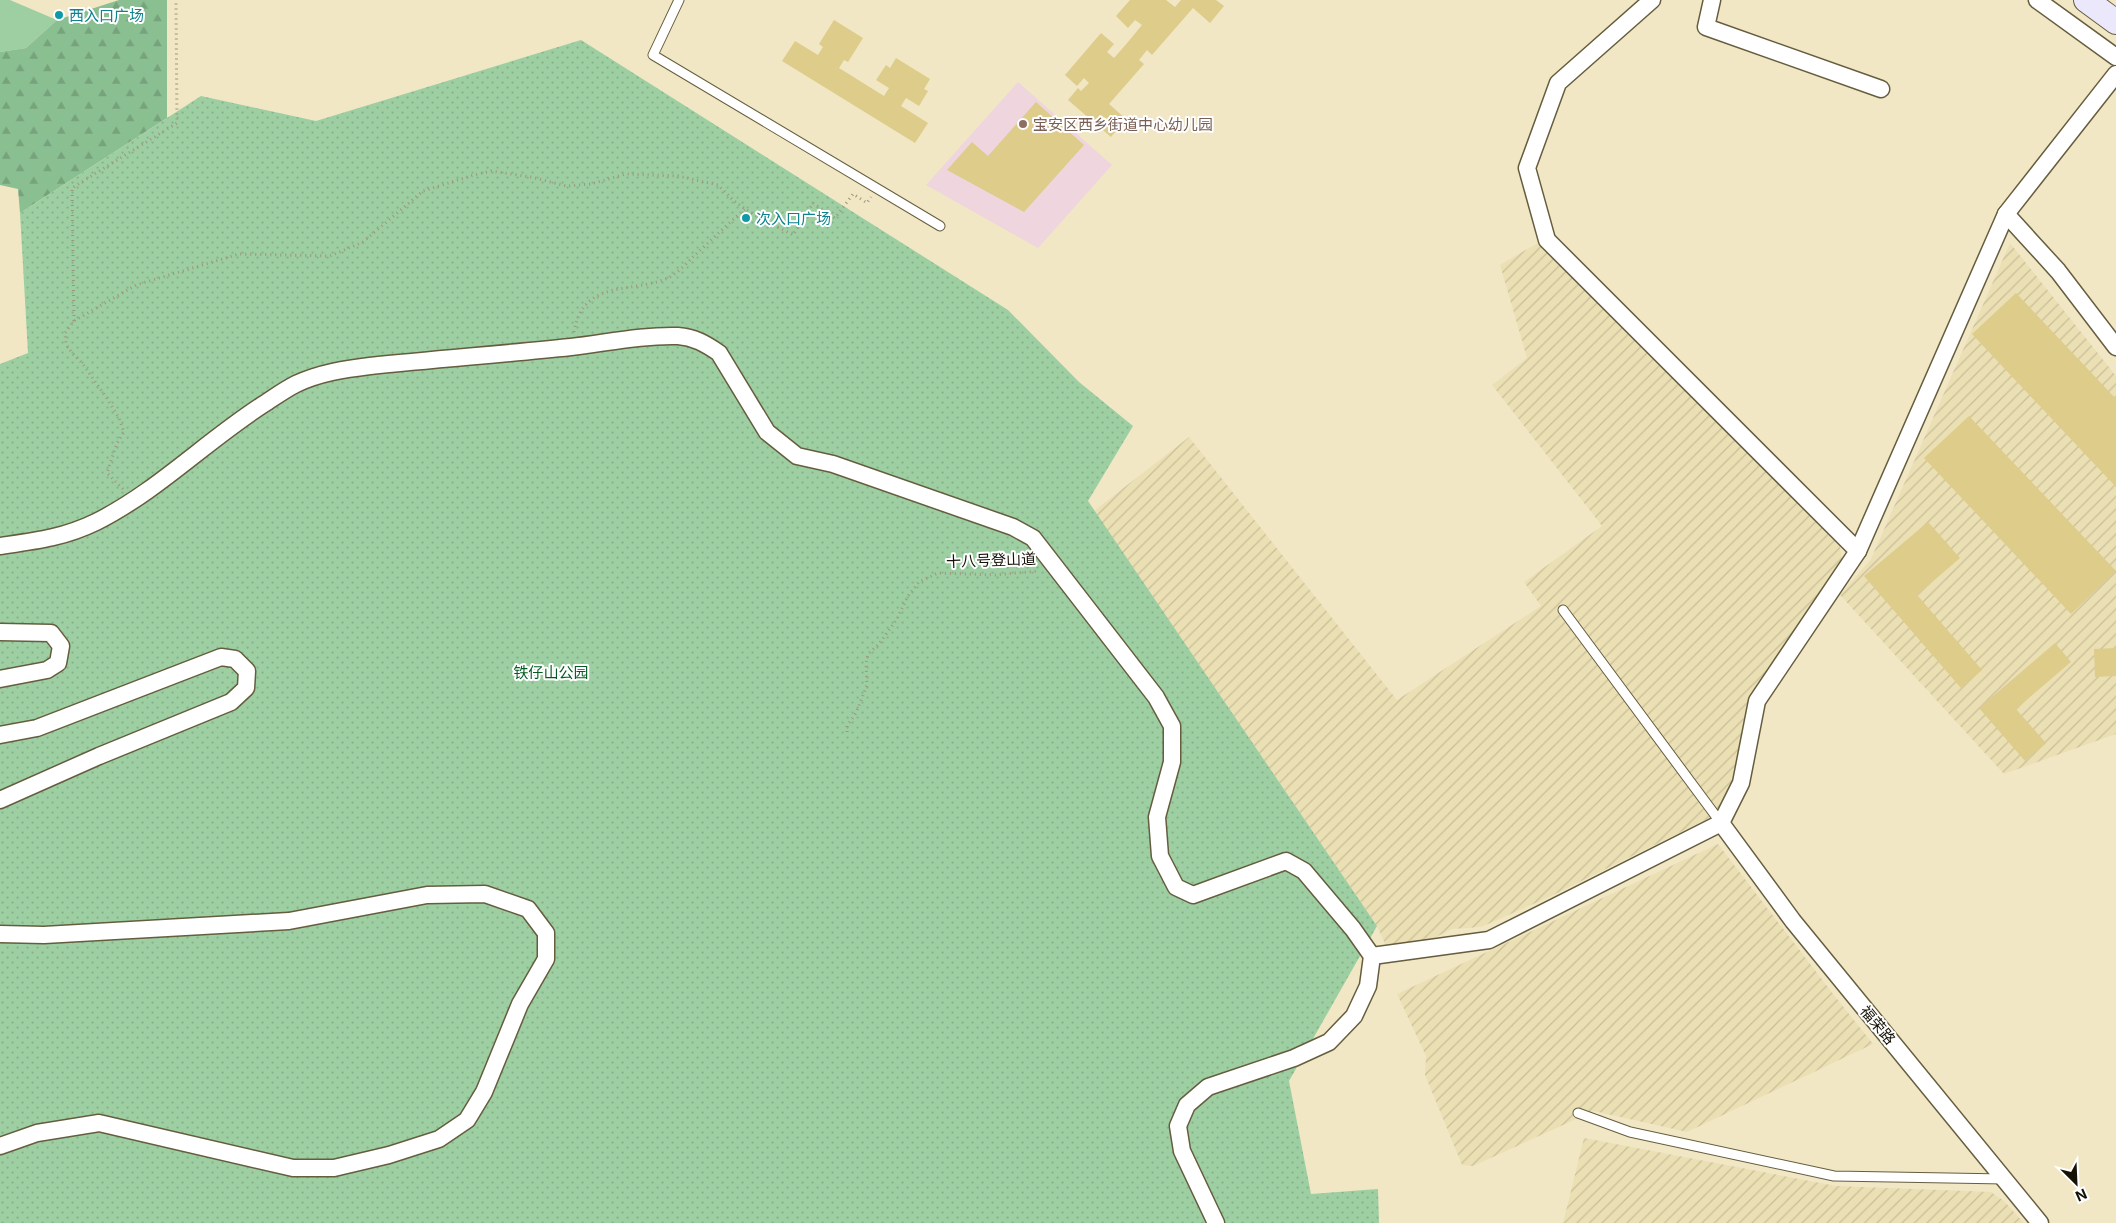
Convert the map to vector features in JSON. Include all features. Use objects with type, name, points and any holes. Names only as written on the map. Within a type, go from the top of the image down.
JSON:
[{"type":"main road","points":[[2086,0],[2116,22]]},
{"type":"street","points":[[1652,0],[1558,83],[1527,168],[1547,240],[1858,552]]},
{"type":"street","points":[[1712,0],[1706,27],[1881,89]]},
{"type":"street","points":[[2037,0],[2116,57]]},
{"type":"street","points":[[1372,956],[1489,940],[1721,823],[1741,782],[1757,701],[1858,552],[2006,214],[2116,74]]},
{"type":"street","points":[[2006,214],[2058,272],[2116,347]]},
{"type":"street","points":[[0,546],[50,540],[96,522],[130,497],[172,473],[246,415],[296,384],[343,369],[649,337],[678,336],[692,338],[707,345],[719,353],[767,432],[797,456],[833,464],[1013,526],[1033,538],[1156,697],[1172,726],[1172,762],[1157,817],[1160,856],[1176,886],[1193,895],[1286,861],[1304,871],[1353,929],[1372,956],[1368,986],[1354,1016],[1329,1042],[1294,1058],[1208,1087],[1187,1105],[1178,1126],[1182,1151],[1216,1223]]},
{"type":"street","points":[[0,632],[51,633],[61,646],[58,663],[47,670],[0,679]]},
{"type":"street","points":[[0,735],[38,728],[221,657],[235,659],[247,671],[246,688],[231,702],[99,756],[0,800]]},
{"type":"street","name":"福荣路","points":[[1721,823],[1810,943],[2040,1223]]},
{"type":"street","points":[[0,934],[44,934],[288,921],[428,895],[485,894],[528,909],[546,932],[546,959],[520,1004],[484,1092],[467,1120],[439,1139],[389,1155],[334,1168],[293,1168],[99,1122],[37,1133],[0,1146]]},
{"type":"lane","points":[[679,0],[653,55],[940,226]]},
{"type":"lane","points":[[1563,610],[1721,823]]},
{"type":"lane","points":[[1578,1113],[1630,1132],[1834,1176],[2005,1179]]},
{"type":"path","points":[[74,321],[72,188],[177,123],[176,0]]},
{"type":"path","points":[[130,497],[106,473],[117,443],[124,432],[119,418],[82,362],[66,344],[65,333],[74,321],[136,285],[239,254],[330,256],[363,242],[423,191],[474,174],[491,171],[531,176],[566,186],[591,184],[626,174],[678,176],[718,185],[745,209],[793,235],[813,203],[835,218],[853,194],[866,203],[877,188]]},
{"type":"path","points":[[571,346],[575,324],[584,308],[595,297],[609,290],[651,283],[669,277],[745,209]]},
{"type":"path","name":"十八号登山道","points":[[847,732],[847,726],[856,713],[867,685],[866,663],[868,654],[879,644],[897,619],[908,596],[919,582],[938,573],[995,575],[1032,572],[1056,567]]},
{"type":"shaded area","name":"宝安区西乡街道中心幼儿园","points":[[1018,82],[1112,165],[1038,248],[926,185]]},
{"type":"shaded area","points":[[1541,241],[1840,546],[1842,561],[1748,698],[1732,783],[1715,815],[1549,897],[1481,927],[1452,929],[1392,959],[1377,926],[1094,511],[1189,437],[1397,700],[1541,606],[1524,582],[1602,526],[1492,385],[1527,358],[1500,265]]},
{"type":"shaded area","points":[[2010,243],[2116,376],[2116,734],[2004,774],[1840,595],[1871,559]]},
{"type":"shaded area","points":[[1718,844],[1873,1044],[1687,1132],[1594,1111],[1473,1166],[1462,1165],[1425,1075],[1426,1056],[1397,994]]},
{"type":"shaded area","points":[[1584,1138],[1836,1186],[1991,1192],[2004,1201],[2024,1223],[1563,1223]]},
{"type":"green space","points":[[0,0],[10,0],[57,20],[26,48],[0,52]]},
{"type":"green space","points":[[119,0],[167,0],[167,118],[20,213],[18,189],[0,185],[0,52],[26,48],[57,20]]},
{"type":"green space","name":"铁仔山公园","points":[[581,40],[1008,310],[1079,382],[1133,426],[1088,501],[1377,926],[1289,1081],[1311,1194],[1378,1189],[1379,1223],[0,1223],[0,364],[28,353],[20,213],[201,96],[316,121]]},
{"type":"building","points":[[1130,0],[1166,0],[1175,7],[1181,0],[1216,0],[1224,6],[1210,23],[1193,8],[1152,55],[1147,50],[1139,60],[1144,64],[1109,104],[1126,119],[1111,137],[1068,100],[1078,88],[1081,91],[1089,83],[1084,78],[1077,86],[1065,75],[1101,33],[1114,44],[1107,52],[1114,58],[1128,42],[1142,25],[1135,20],[1128,28],[1116,16]]},
{"type":"building","points":[[834,20],[863,38],[848,62],[844,60],[839,68],[884,96],[889,88],[876,80],[886,65],[890,68],[896,58],[930,79],[924,89],[928,91],[919,106],[906,98],[901,106],[928,123],[915,143],[782,61],[795,41],[818,55],[823,47],[819,44]]},
{"type":"building","points":[[1036,102],[1084,145],[1024,212],[947,170],[972,142],[988,156]]},
{"type":"building","points":[[2016,293],[2116,399],[2116,487],[1972,334]]},
{"type":"building","points":[[1969,416],[2116,571],[2071,614],[1924,458]]},
{"type":"building","points":[[1928,522],[1960,558],[1917,595],[1982,670],[1961,688],[1864,576]]},
{"type":"building","points":[[2055,643],[2071,662],[2016,709],[2046,743],[2025,761],[1979,708]]},
{"type":"building","points":[[2116,648],[2116,676],[2095,677],[2094,649]]},
{"type":"place","name":"西入口广场","points":[[59,15]]},
{"type":"place","name":"宝安区西乡街道中心幼儿园","points":[[1023,124]]},
{"type":"place","name":"次入口广场","points":[[746,218]]}]
